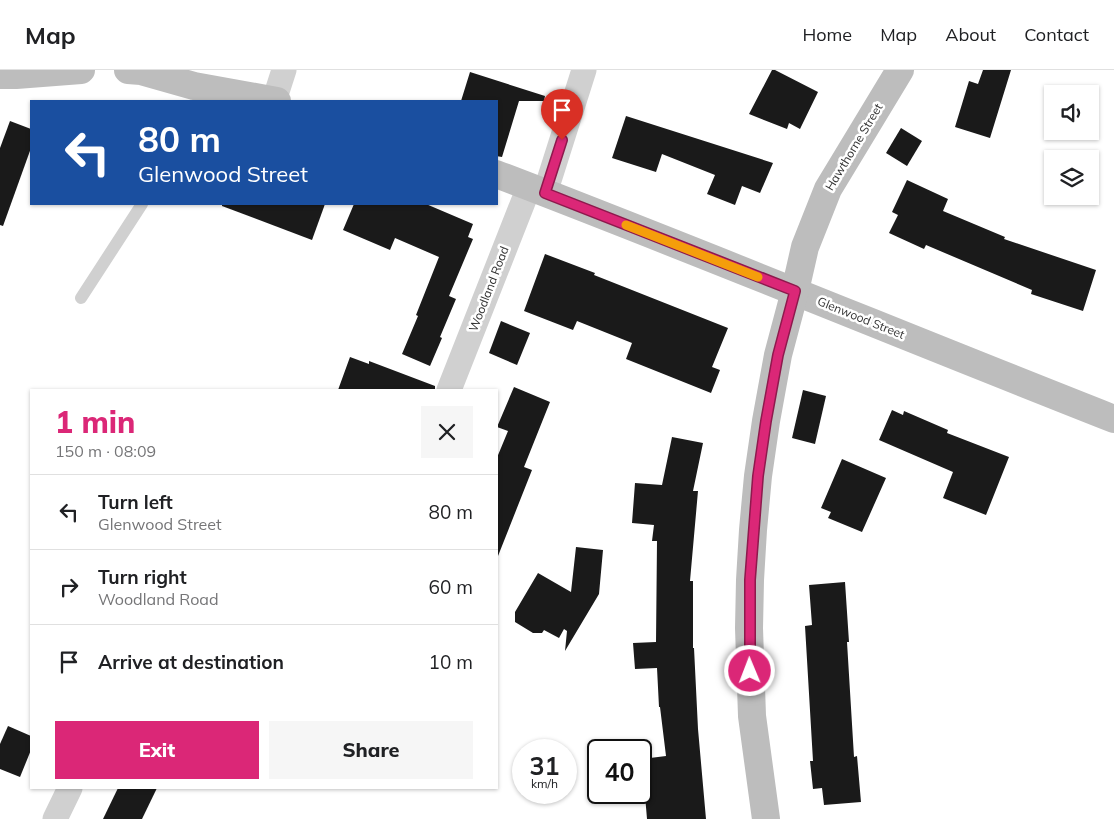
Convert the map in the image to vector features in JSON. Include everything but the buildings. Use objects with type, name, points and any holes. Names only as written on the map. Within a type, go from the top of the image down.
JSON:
[{"type":"street","points":[[0,75],[81,70]]},
{"type":"street","points":[[137,70],[191,94],[263,100]]},
{"type":"street","points":[[275,100],[284,70]]},
{"type":"street","name":"Woodland Road","points":[[449,389],[537,190],[584,70]]},
{"type":"street","name":"Hawthorne Street","points":[[766,819],[752,716],[749,628],[750,580],[758,476],[766,421],[778,355],[805,247],[828,189],[900,70]]},
{"type":"street","name":"Glenwood Street","points":[[498,175],[1114,419]]},
{"type":"street","points":[[55,819],[70,789]]},
{"type":"lane","points":[[81,298],[141,205]]},
{"type":"slow traffic","points":[[626,225],[758,277]]},
{"type":"route","points":[[562,140],[545,193],[795,291],[778,355],[758,476],[750,580],[750,671]]}]
